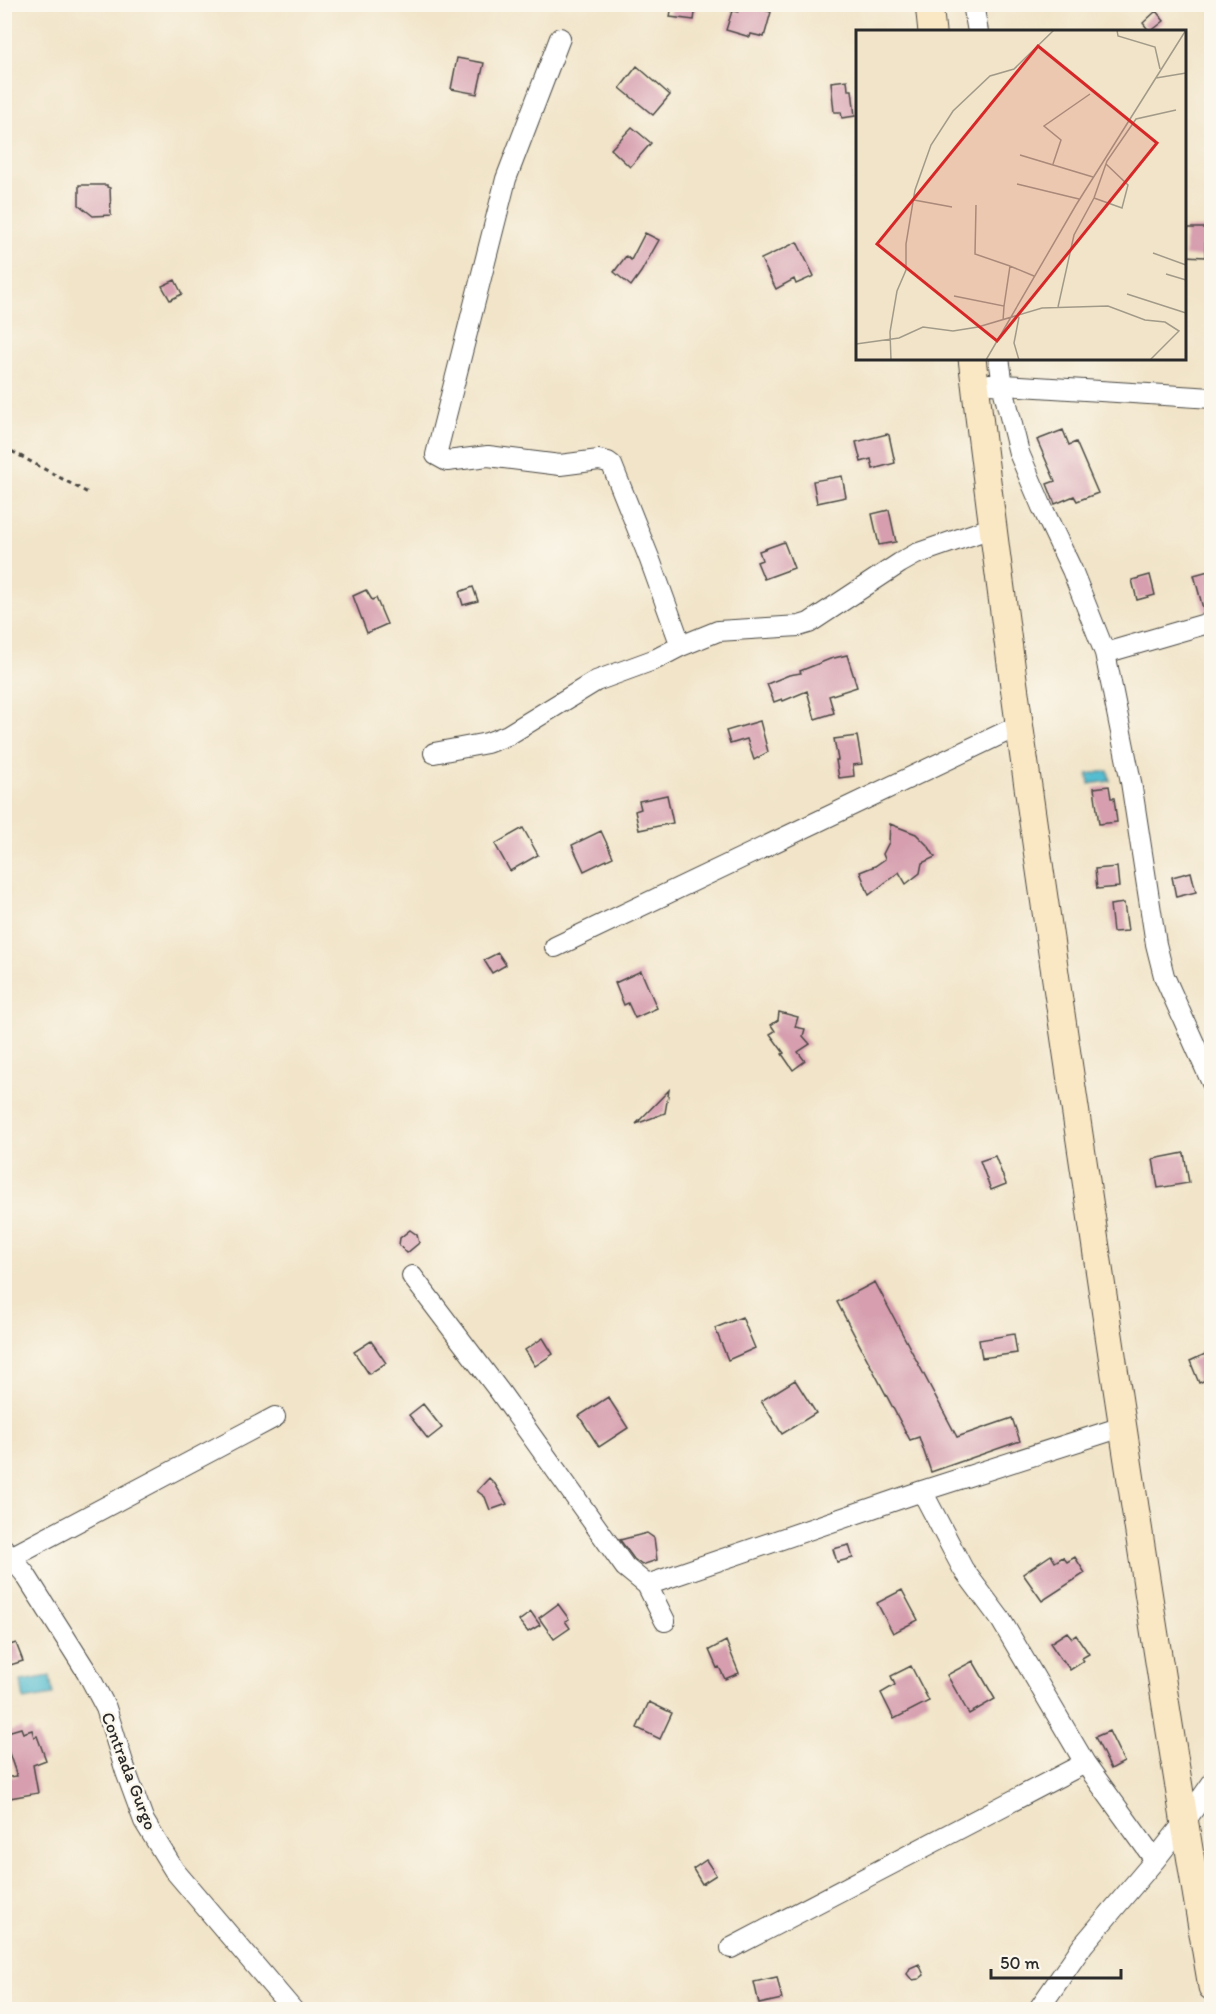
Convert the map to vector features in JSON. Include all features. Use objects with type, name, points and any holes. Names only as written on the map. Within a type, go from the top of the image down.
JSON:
[{"type":"main road","points":[[928,4],[932,30]]},
{"type":"main road","points":[[972,360],[1028,796],[1122,1426],[1212,1986]]},
{"type":"street","points":[[973,4],[978,30]]},
{"type":"street","points":[[560,38],[506,179],[436,455],[447,461],[488,456],[560,465],[599,460],[612,465],[681,646]]},
{"type":"street","points":[[999,360],[1002,384],[1019,453],[1072,570],[1105,653],[1131,782],[1155,944],[1164,976],[1212,1083]]},
{"type":"street","points":[[975,385],[1002,384],[1212,398]]},
{"type":"street","points":[[434,753],[487,742],[508,735],[597,681],[718,631],[799,626],[809,623],[916,554],[994,527]]},
{"type":"street","points":[[1105,653],[1212,622]]},
{"type":"street","points":[[555,947],[1020,725]]},
{"type":"street","points":[[412,1276],[500,1392],[625,1567],[647,1585],[665,1621]]},
{"type":"street","points":[[8,1553],[275,1417]]},
{"type":"street","points":[[647,1585],[922,1491],[1122,1426]]},
{"type":"street","points":[[922,1491],[963,1569],[1001,1620],[1085,1763],[1155,1860]]},
{"type":"street","name":"Contrada Gurgo","points":[[8,1553],[44,1603],[87,1672],[106,1708],[144,1821],[174,1870],[293,2010]]},
{"type":"street","points":[[731,1948],[1085,1763]]},
{"type":"street","points":[[1038,2010],[1083,1945],[1155,1860],[1212,1783]]},
{"type":"path","points":[[4,447],[88,493]]},
{"type":"water","points":[[1108,771],[1110,781],[1089,784],[1088,774]]},
{"type":"water","points":[[50,1676],[53,1695],[24,1700],[21,1681]]},
{"type":"building","points":[[672,4],[696,6],[694,20],[670,17]]},
{"type":"building","points":[[741,4],[761,4],[760,9],[771,12],[764,37],[751,34],[750,37],[726,30],[732,11],[738,12]]},
{"type":"building","points":[[1156,11],[1164,21],[1153,30],[1148,30],[1143,23]]},
{"type":"building","points":[[457,58],[484,63],[477,94],[451,89]]},
{"type":"building","points":[[637,66],[670,95],[653,115],[620,88]]},
{"type":"building","points":[[847,80],[848,90],[852,90],[855,116],[842,118],[841,112],[834,112],[831,82]]},
{"type":"building","points":[[632,127],[651,143],[630,167],[611,149]]},
{"type":"building","points":[[79,185],[107,185],[110,188],[111,215],[93,216],[79,205]]},
{"type":"building","points":[[1186,228],[1206,228],[1205,257],[1186,256]]},
{"type":"building","points":[[645,233],[659,240],[631,286],[614,272],[626,256],[631,260]]},
{"type":"building","points":[[797,242],[814,276],[796,284],[794,279],[776,289],[761,259]]},
{"type":"building","points":[[175,280],[182,294],[170,300],[162,286]]},
{"type":"building","points":[[1063,430],[1069,445],[1076,442],[1098,493],[1077,501],[1074,496],[1055,504],[1047,484],[1055,481],[1037,440]]},
{"type":"building","points":[[887,434],[895,463],[873,469],[871,459],[861,462],[856,442]]},
{"type":"building","points":[[842,476],[846,497],[817,503],[813,481]]},
{"type":"building","points":[[889,510],[896,542],[879,545],[872,514]]},
{"type":"building","points":[[784,542],[794,568],[764,579],[757,562],[762,560],[759,551]]},
{"type":"building","points":[[1212,570],[1212,610],[1204,612],[1194,575]]},
{"type":"building","points":[[1150,575],[1155,595],[1137,600],[1132,580]]},
{"type":"building","points":[[473,587],[478,601],[463,605],[459,592]]},
{"type":"building","points":[[366,590],[372,600],[376,598],[387,624],[367,633],[353,596]]},
{"type":"building","points":[[847,655],[857,687],[829,696],[834,713],[815,719],[807,691],[783,701],[782,699],[774,702],[767,684],[801,673],[800,671],[830,659]]},
{"type":"building","points":[[760,721],[768,752],[754,760],[747,739],[730,744],[726,731]]},
{"type":"building","points":[[857,736],[862,764],[853,765],[854,776],[839,778],[834,739]]},
{"type":"building","points":[[1109,786],[1111,798],[1114,798],[1117,822],[1099,824],[1094,788]]},
{"type":"building","points":[[667,795],[673,823],[639,830],[635,811],[641,809],[639,801]]},
{"type":"building","points":[[890,824],[916,834],[935,857],[922,863],[920,873],[906,884],[899,872],[869,895],[860,872],[885,859],[883,854],[889,842]]},
{"type":"building","points":[[523,828],[538,855],[510,871],[495,844]]},
{"type":"building","points":[[601,831],[613,857],[584,871],[572,845]]},
{"type":"building","points":[[1117,867],[1119,887],[1097,889],[1095,869]]},
{"type":"building","points":[[1191,872],[1196,892],[1176,897],[1172,877]]},
{"type":"building","points":[[1124,903],[1128,931],[1113,932],[1110,905]]},
{"type":"building","points":[[498,953],[506,965],[492,973],[484,960]]},
{"type":"building","points":[[641,971],[657,1008],[635,1018],[628,1003],[624,1005],[615,983]]},
{"type":"building","points":[[779,1012],[798,1017],[795,1027],[805,1029],[803,1036],[810,1044],[798,1052],[805,1061],[793,1070],[770,1034],[775,1031],[771,1025],[778,1020]]},
{"type":"building","points":[[669,1090],[665,1113],[636,1124]]},
{"type":"building","points":[[1184,1153],[1189,1183],[1158,1188],[1153,1159]]},
{"type":"building","points":[[995,1156],[1006,1184],[991,1190],[980,1161]]},
{"type":"building","points":[[410,1230],[417,1235],[419,1243],[407,1253],[399,1245],[400,1238]]},
{"type":"building","points":[[875,1282],[957,1437],[1012,1418],[1020,1441],[931,1472],[919,1437],[910,1440],[837,1302]]},
{"type":"building","points":[[742,1317],[755,1348],[728,1360],[715,1328]]},
{"type":"building","points":[[1014,1334],[1017,1353],[982,1358],[979,1340]]},
{"type":"building","points":[[543,1338],[553,1354],[535,1366],[525,1350]]},
{"type":"building","points":[[371,1341],[386,1363],[369,1374],[354,1352]]},
{"type":"building","points":[[1212,1351],[1212,1377],[1199,1383],[1190,1361]]},
{"type":"building","points":[[795,1380],[816,1413],[782,1434],[761,1401]]},
{"type":"building","points":[[608,1397],[628,1428],[599,1447],[579,1416]]},
{"type":"building","points":[[423,1404],[442,1428],[428,1439],[409,1415]]},
{"type":"building","points":[[489,1478],[507,1504],[490,1510],[485,1497],[477,1491]]},
{"type":"building","points":[[647,1533],[654,1538],[657,1560],[642,1565],[634,1559],[620,1540]]},
{"type":"building","points":[[849,1545],[853,1558],[837,1562],[833,1549]]},
{"type":"building","points":[[1051,1555],[1055,1562],[1063,1557],[1067,1562],[1075,1557],[1085,1573],[1042,1601],[1023,1574]]},
{"type":"building","points":[[902,1590],[918,1620],[893,1633],[877,1603]]},
{"type":"building","points":[[558,1604],[569,1619],[565,1621],[570,1628],[554,1639],[539,1618]]},
{"type":"building","points":[[531,1612],[540,1625],[528,1632],[519,1621]]},
{"type":"building","points":[[1067,1632],[1072,1638],[1076,1635],[1089,1654],[1082,1658],[1084,1661],[1070,1670],[1050,1643]]},
{"type":"building","points":[[726,1641],[739,1673],[725,1679],[709,1650]]},
{"type":"building","points":[[16,1643],[23,1661],[4,1667],[4,1647]]},
{"type":"building","points":[[973,1661],[995,1699],[969,1714],[947,1675]]},
{"type":"building","points":[[911,1666],[929,1701],[894,1719],[881,1693],[895,1685],[891,1676]]},
{"type":"building","points":[[649,1702],[672,1713],[660,1739],[637,1728]]},
{"type":"building","points":[[21,1728],[23,1733],[32,1730],[34,1737],[37,1736],[46,1760],[33,1765],[38,1793],[4,1799],[4,1778],[17,1776],[4,1733]]},
{"type":"building","points":[[1109,1731],[1124,1762],[1111,1769],[1095,1737]]},
{"type":"building","points":[[706,1860],[716,1875],[702,1884],[693,1869]]},
{"type":"building","points":[[919,1964],[924,1975],[912,1980],[907,1974],[910,1968]]},
{"type":"building","points":[[777,1977],[782,1999],[759,2004],[754,1982]]}]
